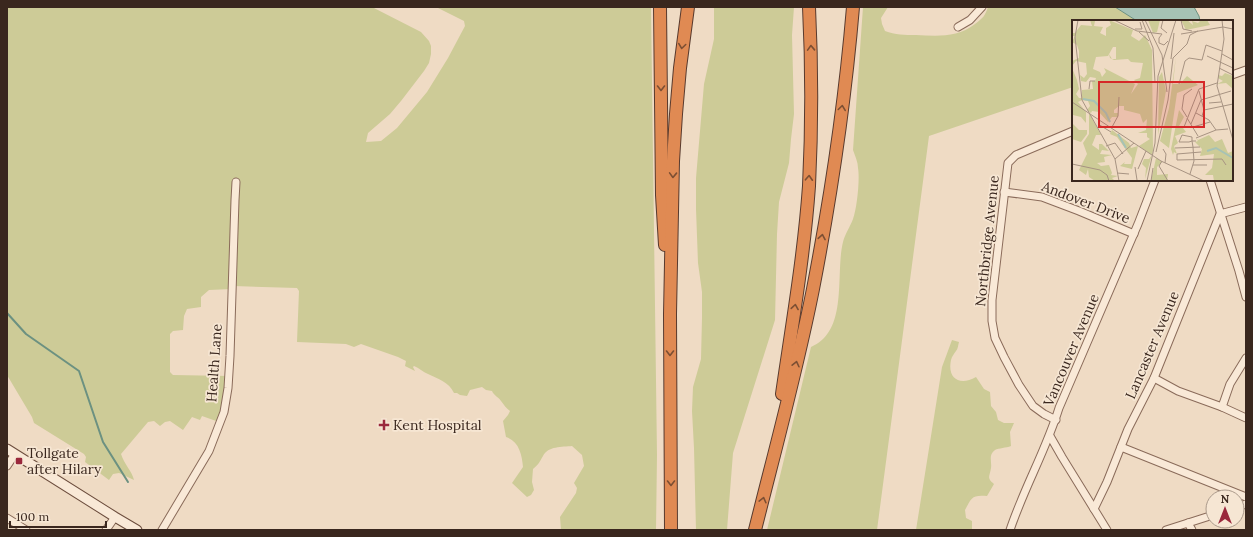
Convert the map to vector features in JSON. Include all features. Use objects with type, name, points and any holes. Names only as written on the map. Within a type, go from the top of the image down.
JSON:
[{"type":"highway","points":[[660,7],[662,194],[670,314]]},
{"type":"highway","points":[[671,530],[670,314],[675,122],[682,45],[688,7]]},
{"type":"highway","points":[[770,470],[798,285],[808,194],[812,118],[812,71],[809,7]]},
{"type":"highway","points":[[755,530],[808,311],[826,219],[843,102],[853,7]]},
{"type":"main road","points":[[11,451],[137,530]]},
{"type":"street","points":[[958,27],[970,20],[982,7]]},
{"type":"street","points":[[1233,75],[1246,70]]},
{"type":"street","name":"Northbridge Avenue","points":[[1056,420],[1032,406],[1016,379],[995,338],[992,321],[992,300],[1008,163],[1016,155],[1072,131]]},
{"type":"street","name":"Vancouver Avenue","points":[[1010,530],[1018,506],[1050,436],[1062,401],[1156,181]]},
{"type":"street","points":[[1210,181],[1246,297]]},
{"type":"street","name":"Health Lane","points":[[162,530],[209,451],[224,412],[228,388],[230,356],[236,182]]},
{"type":"street","name":"Andover Drive","points":[[1004,192],[1042,197],[1134,234]]},
{"type":"street","points":[[1220,214],[1246,207]]},
{"type":"street","name":"Lancaster Avenue","points":[[1094,508],[1128,429],[1154,378],[1220,214]]},
{"type":"street","points":[[1222,407],[1230,384],[1246,358]]},
{"type":"street","points":[[1154,378],[1178,391],[1222,407],[1246,418]]},
{"type":"street","points":[[1050,436],[1107,530]]},
{"type":"street","points":[[1121,447],[1246,497]]},
{"type":"street","points":[[7,466],[11,451]]},
{"type":"street","points":[[106,530],[115,517]]},
{"type":"street","points":[[7,518],[26,530]]},
{"type":"street","points":[[1166,530],[1205,518]]},
{"type":"street","points":[[1188,523],[1192,530]]},
{"type":"shaded area","points":[[7,7],[372,7],[421,32],[429,41],[431,46],[431,54],[429,63],[424,71],[390,114],[368,133],[366,142],[381,141],[397,128],[427,92],[448,58],[465,26],[464,21],[436,7],[651,7],[657,455],[656,530],[561,530],[560,517],[576,493],[577,488],[574,483],[584,466],[582,455],[572,446],[548,450],[538,465],[533,469],[532,482],[534,490],[531,495],[527,497],[512,483],[523,467],[521,453],[517,445],[506,437],[503,421],[510,411],[492,391],[486,390],[482,387],[470,390],[467,396],[454,393],[452,389],[443,381],[414,366],[415,371],[405,366],[406,361],[361,344],[354,347],[346,344],[297,342],[299,291],[297,288],[234,286],[232,289],[209,290],[201,297],[201,307],[187,309],[184,316],[183,330],[173,331],[170,334],[170,372],[173,375],[229,376],[219,422],[202,416],[200,420],[192,417],[183,430],[170,421],[165,422],[160,426],[154,421],[148,422],[121,454],[134,480],[119,473],[113,474],[109,480],[85,462],[86,457],[84,454],[34,423],[7,375]]},
{"type":"shaded area","points":[[714,7],[794,7],[792,35],[794,114],[789,163],[779,202],[775,320],[733,453],[727,530],[696,530],[692,411],[693,387],[701,359],[702,292],[698,263],[696,178],[704,84],[714,39]]},
{"type":"shaded area","points":[[863,7],[888,7],[881,18],[885,31],[904,35],[939,36],[961,32],[968,29],[980,20],[985,15],[988,7],[1115,7],[1135,20],[1072,20],[1072,87],[929,136],[877,530],[767,530],[811,347],[823,339],[831,328],[836,315],[843,242],[856,208],[859,173],[858,164],[853,150]]},
{"type":"shaded area","points":[[1115,7],[1194,7],[1200,20],[1135,20]]},
{"type":"shaded area","points":[[952,340],[959,342],[951,360],[950,367],[953,376],[960,381],[970,380],[976,377],[984,389],[990,392],[991,406],[996,412],[998,420],[1004,423],[1014,423],[1010,432],[1011,446],[997,449],[993,452],[991,456],[989,477],[994,484],[987,496],[978,496],[973,498],[965,510],[966,518],[972,521],[972,530],[916,530],[942,367]]},
{"type":"waterway","points":[[7,313],[26,334],[79,371],[103,442],[128,482]]},
{"type":"place","name":"Kent Hospital","points":[[384,425]]},
{"type":"place","name":"Tollgate after Hilary","points":[[19,461]]}]
